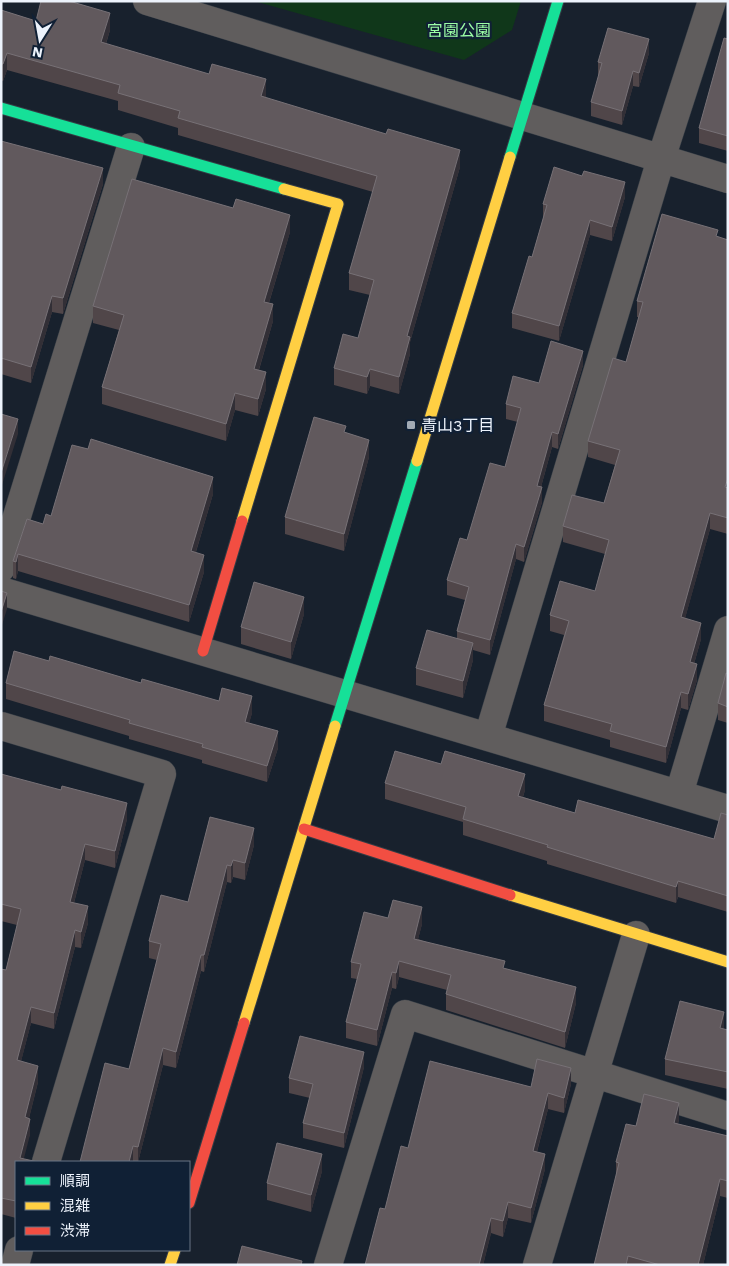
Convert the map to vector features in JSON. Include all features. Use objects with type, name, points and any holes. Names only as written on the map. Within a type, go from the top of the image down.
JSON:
[{"type":"street","points":[[147,1],[728,179]]},
{"type":"street","points":[[190,1200],[558,1]]},
{"type":"street","points":[[488,736],[661,159],[712,1]]},
{"type":"street","points":[[1,108],[131,147],[338,204],[203,651]]},
{"type":"street","points":[[1,568],[131,147]]},
{"type":"street","points":[[1,591],[728,809]]},
{"type":"street","points":[[679,794],[728,630]]},
{"type":"street","points":[[1,726],[162,774],[46,1161]]},
{"type":"street","points":[[304,829],[636,935],[728,962]]},
{"type":"street","points":[[538,1265],[636,935]]},
{"type":"street","points":[[328,1265],[405,1014],[728,1116]]},
{"type":"street","points":[[15,1265],[19,1251]]},
{"type":"street","points":[[170,1265],[174,1251]]},
{"type":"green space","name":"宮園公園","points":[[254,1],[521,1],[512,30],[464,60]]},
{"type":"building","points":[[41,1],[69,1],[110,13],[101,42],[209,74],[212,64],[266,79],[261,96],[386,134],[388,129],[460,150],[407,336],[410,337],[399,377],[370,369],[367,377],[334,368],[343,334],[358,338],[374,280],[349,273],[377,176],[178,118],[180,111],[118,93],[120,85],[7,53],[3,64],[1,64],[1,10],[36,21]]},
{"type":"building","points":[[608,28],[649,39],[639,73],[633,71],[622,111],[591,102],[602,63],[598,62]]},
{"type":"building","points":[[724,38],[728,39],[728,136],[699,128]]},
{"type":"building","points":[[1,141],[103,168],[63,298],[52,296],[31,367],[1,358]]},
{"type":"building","points":[[554,167],[582,176],[584,171],[625,182],[612,227],[590,220],[559,326],[512,313],[529,256],[532,257],[547,205],[543,204]]},
{"type":"building","points":[[132,179],[233,208],[236,199],[290,215],[264,302],[273,304],[254,369],[266,372],[258,399],[235,393],[226,424],[102,387],[124,315],[93,306]]},
{"type":"building","points":[[662,214],[718,230],[716,236],[728,240],[728,478],[725,487],[728,488],[728,518],[710,513],[681,617],[701,623],[690,662],[697,664],[688,694],[681,692],[666,747],[610,731],[612,724],[544,705],[569,621],[550,615],[560,581],[595,591],[609,540],[563,526],[572,495],[604,503],[620,450],[588,441],[613,358],[626,362],[643,302],[637,301]]},
{"type":"building","points":[[551,341],[583,351],[558,434],[552,432],[537,486],[542,487],[524,547],[516,544],[490,640],[457,631],[469,587],[447,580],[460,538],[467,540],[490,463],[505,467],[521,408],[506,404],[513,376],[539,383]]},
{"type":"building","points":[[1,414],[18,419],[1,473]]},
{"type":"building","points":[[314,417],[346,426],[344,432],[369,440],[344,534],[285,517]]},
{"type":"building","points":[[91,439],[213,477],[191,551],[204,555],[189,605],[18,554],[16,562],[13,561],[27,519],[43,524],[46,514],[51,516],[72,445],[88,449]]},
{"type":"building","points":[[254,582],[304,597],[291,642],[241,627]]},
{"type":"building","points":[[1,591],[7,593],[1,612]]},
{"type":"building","points":[[427,630],[473,643],[463,681],[416,668]]},
{"type":"building","points":[[14,651],[49,661],[50,656],[141,683],[142,679],[219,701],[222,688],[252,696],[245,722],[278,731],[267,766],[202,747],[203,744],[129,723],[130,720],[6,683]]},
{"type":"building","points":[[726,673],[728,674],[728,707],[718,703]]},
{"type":"building","points":[[395,751],[441,764],[445,751],[525,774],[518,796],[575,813],[578,800],[714,839],[721,813],[728,815],[728,896],[678,881],[676,887],[463,819],[466,807],[385,783]]},
{"type":"building","points":[[1,774],[61,790],[62,786],[127,803],[115,851],[85,844],[70,902],[88,906],[81,932],[75,930],[54,1013],[31,1007],[17,1060],[38,1066],[25,1117],[30,1119],[20,1158],[34,1161],[15,1161],[15,1201],[1,1198],[1,969],[6,970],[21,909],[1,904]]},
{"type":"building","points":[[210,817],[254,828],[245,863],[233,860],[231,866],[227,865],[176,1052],[163,1048],[138,1147],[133,1146],[129,1161],[80,1161],[105,1063],[129,1069],[161,944],[149,941],[161,895],[188,902]]},
{"type":"building","points":[[393,900],[422,907],[414,939],[505,961],[503,968],[576,987],[565,1032],[446,994],[451,975],[399,961],[396,973],[392,972],[377,1030],[346,1022],[361,964],[351,962],[364,912],[388,918]]},
{"type":"building","points":[[680,1001],[724,1012],[720,1028],[728,1030],[728,1072],[665,1059]]},
{"type":"building","points":[[300,1036],[364,1052],[344,1133],[303,1123],[313,1084],[289,1078]]},
{"type":"building","points":[[537,1059],[571,1068],[564,1098],[548,1093],[533,1151],[545,1154],[531,1208],[508,1202],[503,1221],[491,1218],[479,1265],[365,1265],[380,1208],[385,1209],[401,1146],[408,1148],[430,1061],[531,1087]]},
{"type":"building","points":[[644,1094],[679,1103],[674,1123],[728,1136],[728,1181],[720,1179],[698,1265],[660,1265],[628,1256],[626,1265],[594,1265],[619,1163],[616,1162],[626,1124],[636,1126]]},
{"type":"building","points":[[277,1143],[322,1154],[311,1195],[267,1183]]},
{"type":"building","points":[[242,1246],[302,1261],[301,1265],[237,1265]]},
{"type":"traffic: fast","points":[[510,157],[558,1]]},
{"type":"traffic: fast","points":[[1,108],[284,189]]},
{"type":"traffic: fast","points":[[335,726],[417,461]]},
{"type":"traffic: slow","points":[[417,461],[510,157]]},
{"type":"traffic: slow","points":[[242,521],[338,204],[284,189]]},
{"type":"traffic: slow","points":[[244,1023],[335,726]]},
{"type":"traffic: slow","points":[[510,895],[728,962]]},
{"type":"traffic: slow","points":[[170,1265],[175,1251]]},
{"type":"traffic: jam","points":[[203,651],[242,521]]},
{"type":"traffic: jam","points":[[304,829],[510,895]]},
{"type":"traffic: jam","points":[[190,1200],[244,1023]]},
{"type":"place","name":"青山3丁目","points":[[411,425]]}]
